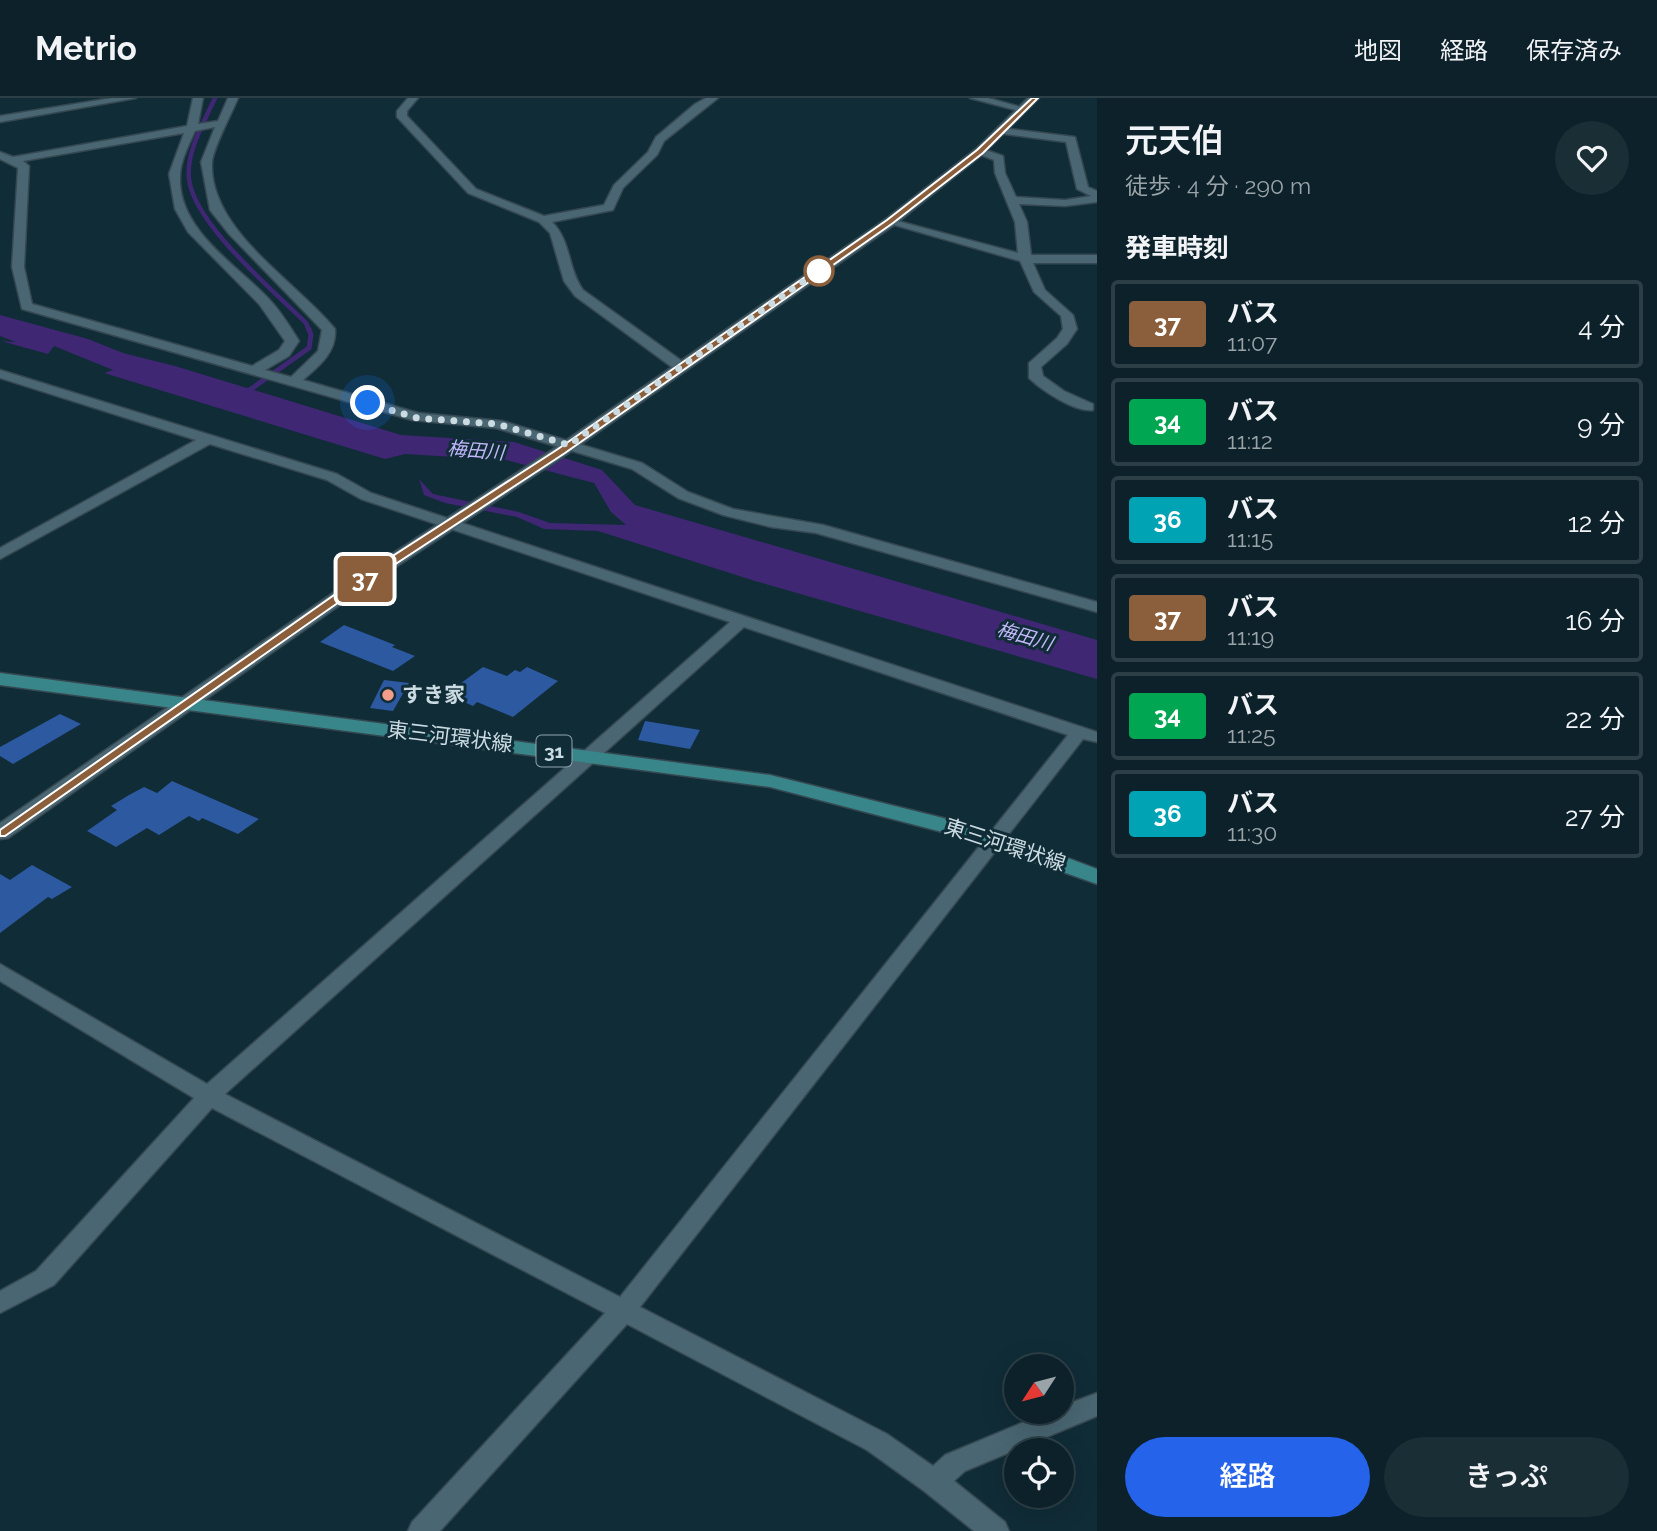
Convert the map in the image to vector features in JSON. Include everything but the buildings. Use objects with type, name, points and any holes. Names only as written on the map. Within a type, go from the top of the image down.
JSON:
[{"type":"main road","points":[[0,833],[358,584],[565,448],[890,222],[980,151],[1034,98]]},
{"type":"main road","name":"東三河環状線","points":[[0,679],[591,755],[770,781],[895,810],[995,840],[1097,877]]},
{"type":"street","points":[[0,118],[131,98]]},
{"type":"street","points":[[198,98],[177,158],[173,181],[185,218],[213,252],[258,295],[287,329],[292,341],[266,373]]},
{"type":"street","points":[[233,98],[206,162],[216,210],[233,232],[328,329],[331,340],[327,348],[294,381]]},
{"type":"street","points":[[413,98],[402,111],[402,117],[472,191],[543,220],[556,232],[570,281],[579,293],[681,367]]},
{"type":"street","points":[[543,220],[608,208],[618,187],[653,153],[660,139],[713,98]]},
{"type":"street","points":[[975,98],[1023,109]]},
{"type":"street","points":[[15,160],[222,123]]},
{"type":"street","points":[[1001,131],[1071,139],[1083,189],[1097,197]]},
{"type":"street","points":[[980,151],[999,158],[1000,173],[1021,222],[1025,259],[1040,292],[1067,315],[1070,329],[1062,341],[1034,366],[1036,379],[1059,394],[1088,407]]},
{"type":"street","points":[[0,155],[24,166],[18,267],[26,306],[417,418],[497,424],[565,448],[638,466],[683,495],[728,512],[771,522],[817,528],[1097,607]]},
{"type":"street","points":[[1013,200],[1065,203],[1097,197]]},
{"type":"street","points":[[890,222],[1025,259],[1096,259]]},
{"type":"street","points":[[0,374],[332,477],[366,496],[456,520],[741,621],[1088,735],[995,840],[622,1311],[422,1531]]},
{"type":"street","points":[[0,554],[210,438]]},
{"type":"street","points":[[0,1303],[45,1278],[209,1096],[741,621]]},
{"type":"street","points":[[0,971],[209,1096],[877,1442],[934,1482],[995,1531]]},
{"type":"street","points":[[934,1482],[955,1463],[1097,1404]]},
{"type":"water","name":"梅田川","points":[[0,315],[88,339],[123,353],[175,366],[401,435],[514,442],[602,470],[635,505],[1097,640],[1097,679],[755,581],[598,531],[544,529],[517,517],[445,503],[424,495],[419,479],[433,494],[519,512],[550,523],[626,525],[611,512],[594,483],[506,460],[405,454],[385,459],[104,373],[113,370],[54,346],[48,354],[1,341],[16,342],[0,336]]},
{"type":"waterway","points":[[215,98],[190,158],[189,179],[194,197],[205,216],[237,256],[306,323],[309,331]]},
{"type":"waterway","points":[[244,394],[309,348],[309,329]]},
{"type":"bus line","name":"37","points":[[0,833],[358,584],[561,451],[890,222],[980,151],[1034,98]]},
{"type":"place","name":"すき家","points":[[388,695]]},
{"type":"route","points":[[368,403],[417,418],[497,424],[569,445],[827,265],[819,271]]}]
